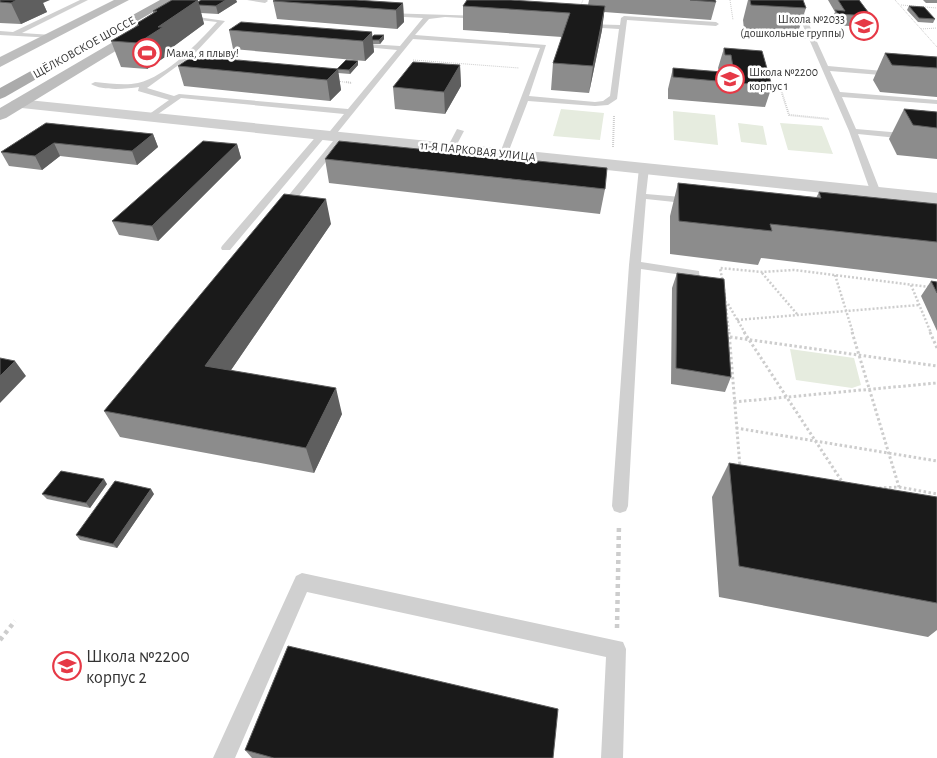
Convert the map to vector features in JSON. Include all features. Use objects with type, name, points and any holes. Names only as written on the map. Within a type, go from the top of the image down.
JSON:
[{"type":"main road","points":[[4,80],[48,39],[123,0]]},
{"type":"main road","name":"ЩЁЛКОВСКОЕ ШОССЕ","points":[[4,80],[144,0]]},
{"type":"main road","name":"ЩЁЛКОВСКОЕ ШОССЕ","points":[[4,80],[168,0]]},
{"type":"main road","points":[[0,115],[193,0]]},
{"type":"street","name":"11-Я ПАРКОВАЯ УЛИЦА","points":[[18,104],[937,199]]},
{"type":"lane","points":[[14,34],[85,0]]},
{"type":"lane","points":[[250,0],[265,1]]},
{"type":"lane","points":[[794,0],[853,131],[876,193]]},
{"type":"lane","points":[[378,14],[491,18]]},
{"type":"lane","points":[[166,16],[222,21],[193,52],[141,88],[175,99]]},
{"type":"lane","points":[[226,248],[331,136],[427,17]]},
{"type":"lane","points":[[615,17],[716,24]]},
{"type":"lane","points":[[525,98],[595,104],[605,103],[614,98],[624,18]]},
{"type":"lane","points":[[795,20],[804,20]]},
{"type":"lane","points":[[574,24],[623,28]]},
{"type":"lane","points":[[0,33],[48,39]]},
{"type":"lane","points":[[745,33],[811,37]]},
{"type":"lane","points":[[412,36],[544,46],[504,153]]},
{"type":"lane","points":[[0,38],[48,39]]},
{"type":"lane","points":[[344,43],[403,48]]},
{"type":"lane","points":[[824,68],[899,74]]},
{"type":"lane","points":[[95,84],[124,87],[139,86],[155,78]]},
{"type":"lane","points":[[835,94],[937,102]]},
{"type":"lane","points":[[151,117],[180,96],[351,112]]},
{"type":"lane","points":[[451,148],[460,131]]},
{"type":"lane","points":[[853,131],[937,139]]},
{"type":"lane","points":[[275,220],[331,136]]},
{"type":"lane","points":[[620,506],[637,204],[644,168]]},
{"type":"lane","points":[[637,204],[706,203]]},
{"type":"lane","points":[[635,265],[695,273],[695,291]]},
{"type":"lane","points":[[224,758],[302,582],[616,649],[612,758]]},
{"type":"path","points":[[730,1],[735,0]]},
{"type":"path","points":[[895,0],[937,47]]},
{"type":"path","points":[[901,5],[937,8]]},
{"type":"path","points":[[921,29],[937,28]]},
{"type":"path","points":[[395,58],[535,70]]},
{"type":"path","points":[[334,81],[374,85]]},
{"type":"path","points":[[760,88],[781,90],[789,115],[834,119]]},
{"type":"path","points":[[613,149],[614,98]]},
{"type":"path","points":[[741,474],[730,337],[720,268],[762,272],[794,270],[937,288]]},
{"type":"path","points":[[762,272],[797,315]]},
{"type":"path","points":[[835,275],[900,487]]},
{"type":"path","points":[[910,284],[937,348]]},
{"type":"path","points":[[726,301],[749,340],[848,490]]},
{"type":"path","points":[[737,320],[919,305]]},
{"type":"path","points":[[730,337],[937,366]]},
{"type":"path","points":[[734,402],[937,383]]},
{"type":"path","points":[[736,428],[937,461]]},
{"type":"path","points":[[874,488],[900,487],[937,494]]},
{"type":"path","points":[[616,649],[620,506]]},
{"type":"path","points":[[0,640],[14,621]]},
{"type":"shaded area","points":[[561,109],[604,113],[600,140],[553,136]]},
{"type":"shaded area","points":[[673,111],[715,115],[718,145],[674,140]]},
{"type":"shaded area","points":[[738,123],[763,126],[767,145],[741,142]]},
{"type":"shaded area","points":[[780,123],[822,126],[833,154],[788,150]]},
{"type":"shaded area","points":[[790,349],[854,358],[861,385],[852,388],[796,380]]},
{"type":"building","points":[[0,0],[17,0],[11,3],[0,2]]},
{"type":"building","points":[[172,0],[198,0],[158,27],[163,27],[138,43],[111,41],[139,25],[134,25]]},
{"type":"building","points":[[201,0],[226,0],[216,6],[199,5],[198,2]]},
{"type":"building","points":[[356,0],[403,3],[396,10],[273,1]]},
{"type":"building","points":[[467,0],[511,0],[605,6],[593,66],[553,63],[570,13],[463,6]]},
{"type":"building","points":[[690,0],[715,0],[716,2]]},
{"type":"building","points":[[750,0],[803,0],[806,8],[751,5]]},
{"type":"building","points":[[838,0],[859,0],[871,16],[838,14],[835,10],[845,11]]},
{"type":"building","points":[[909,6],[924,7],[935,19],[919,18]]},
{"type":"building","points":[[241,22],[372,32],[363,41],[229,30]]},
{"type":"building","points":[[374,35],[384,35],[379,40],[372,40]]},
{"type":"building","points":[[724,48],[762,51],[772,86],[673,77],[673,68],[734,73],[731,55],[725,55]]},
{"type":"building","points":[[885,53],[937,57],[937,68],[892,65]]},
{"type":"building","points":[[193,56],[338,69],[327,80],[178,66]]},
{"type":"building","points":[[346,60],[358,61],[349,70],[337,69]]},
{"type":"building","points":[[413,62],[460,65],[444,92],[393,87]]},
{"type":"building","points":[[904,109],[937,112],[937,128],[913,125]]},
{"type":"building","points":[[46,123],[153,134],[132,151],[54,143],[35,156],[1,152]]},
{"type":"building","points":[[203,141],[237,144],[152,226],[112,221]]},
{"type":"building","points":[[339,141],[607,168],[605,189],[325,159]]},
{"type":"building","points":[[678,183],[821,198],[819,192],[937,204],[937,242],[770,224],[772,231],[679,221]]},
{"type":"building","points":[[284,194],[326,199],[205,366],[336,388],[306,448],[104,411]]},
{"type":"building","points":[[677,273],[724,279],[731,377],[676,368]]},
{"type":"building","points":[[931,281],[937,282],[937,293]]},
{"type":"building","points":[[0,358],[15,361],[0,376]]},
{"type":"building","points":[[729,463],[937,497],[937,603],[739,566]]},
{"type":"building","points":[[61,471],[104,479],[86,503],[42,494]]},
{"type":"building","points":[[115,481],[151,489],[113,544],[76,535]]},
{"type":"building","points":[[288,646],[558,709],[553,758],[274,758],[245,750]]},
{"type":"place","name":"Школа №2033 (дошкольные группы)","points":[[864,26]]},
{"type":"place","name":"Мама, я плыву!","points":[[147,53]]},
{"type":"place","name":"Школа №2200 корпус 1","points":[[730,79]]},
{"type":"place","name":"Школа №2200 корпус 2","points":[[67,666]]}]
